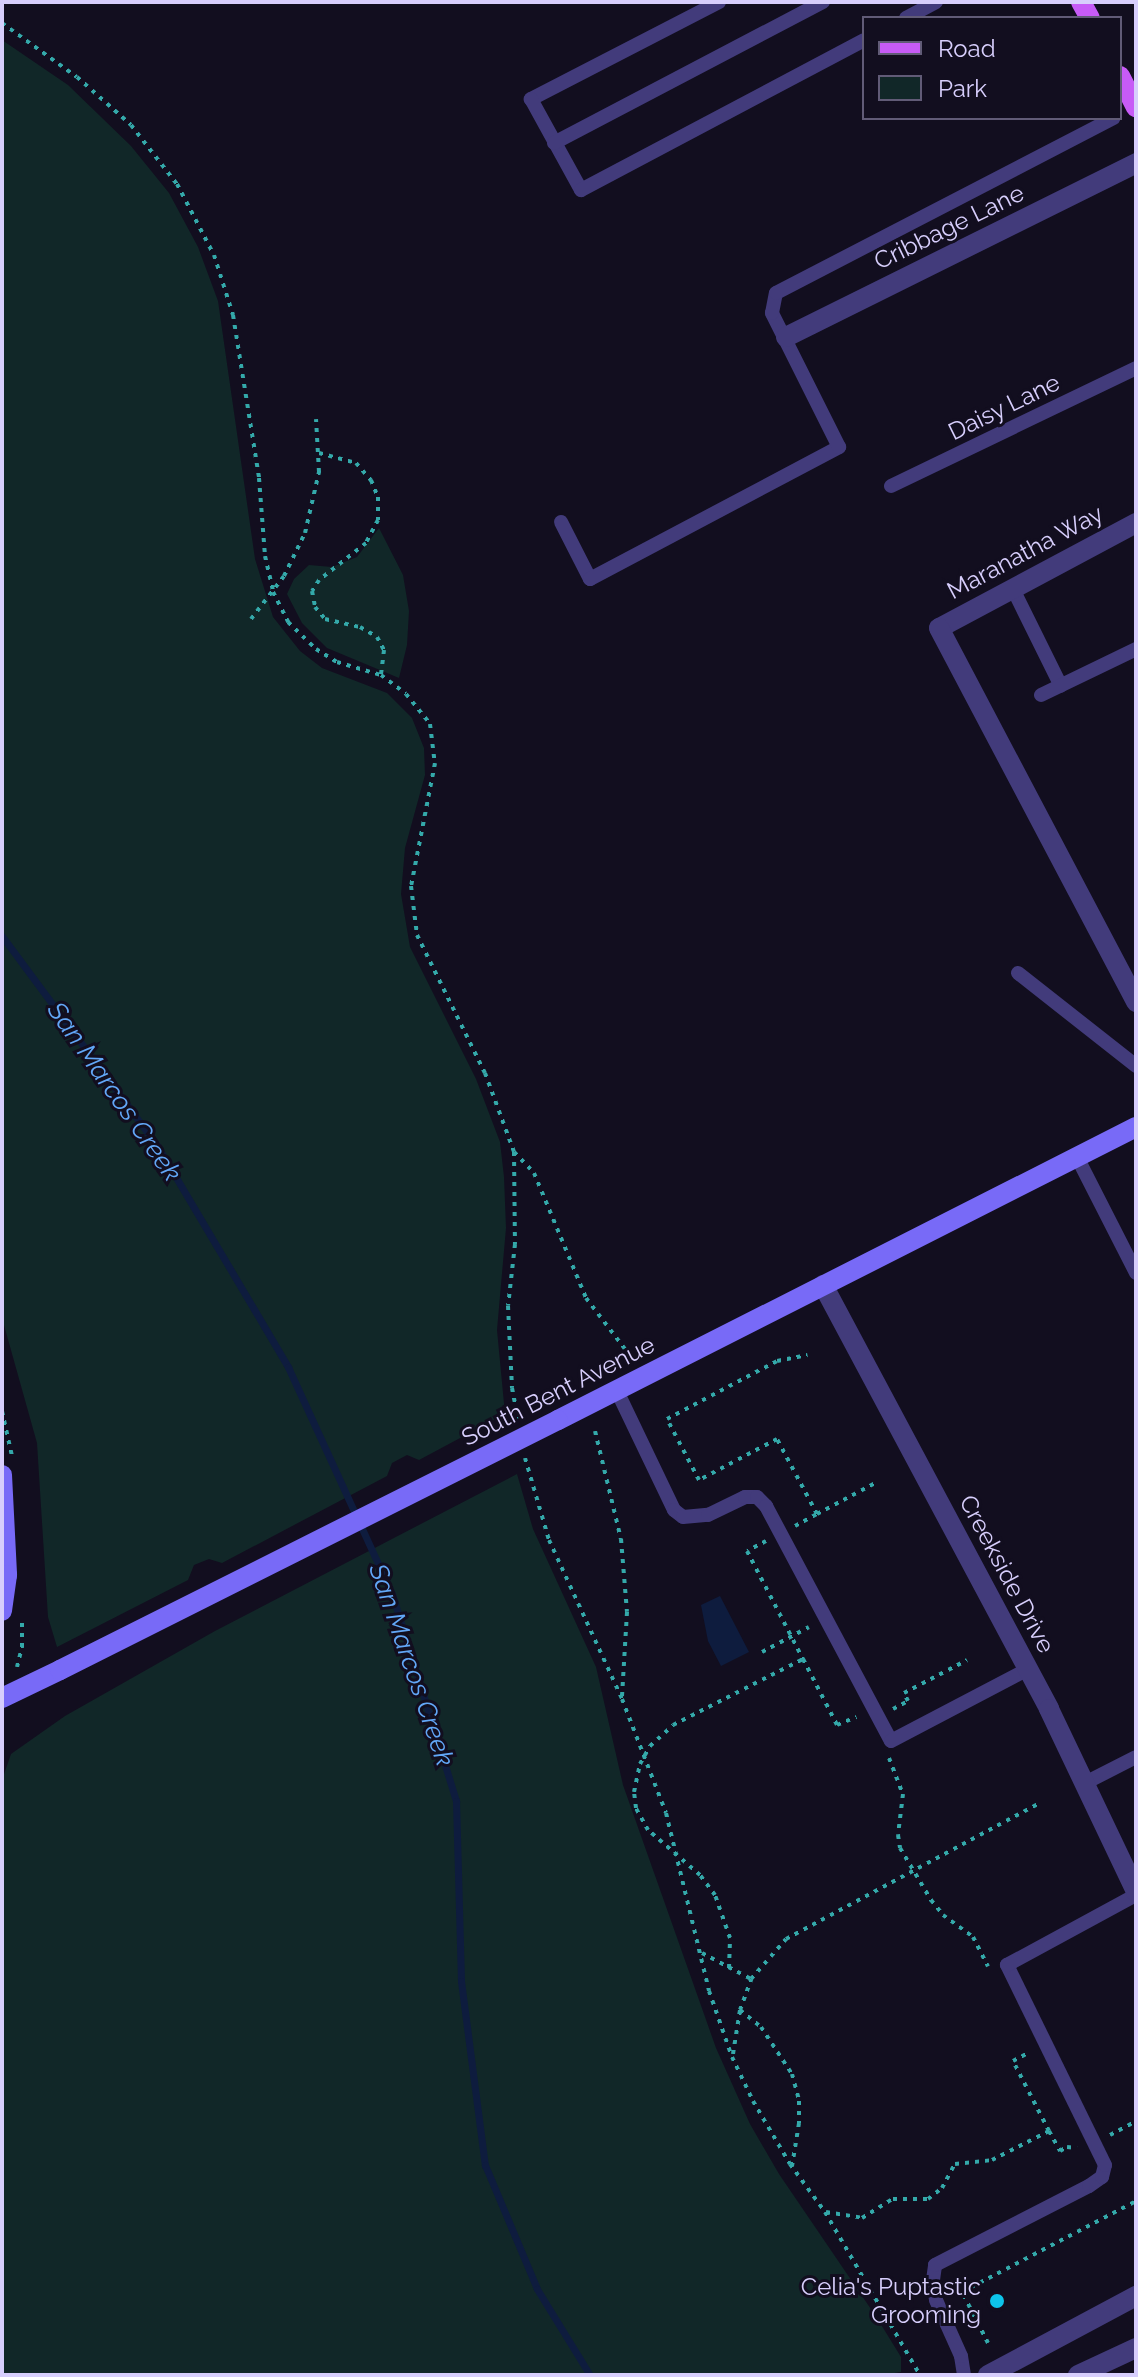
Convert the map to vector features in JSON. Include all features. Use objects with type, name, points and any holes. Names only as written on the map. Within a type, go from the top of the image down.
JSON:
[{"type":"main road","points":[[1122,80],[1136,107]]},
{"type":"street","name":"Cribbage Lane","points":[[786,337],[1136,163]]},
{"type":"street","name":"Maranatha Way","points":[[1136,523],[939,628],[1136,1002]]},
{"type":"street","name":"South Bent Avenue","points":[[2,1698],[1078,1159],[1136,1127]]},
{"type":"street","name":"Creekside Drive","points":[[823,1285],[1028,1669],[1136,1893]]},
{"type":"street","points":[[2,1475],[7,1575],[2,1611]]},
{"type":"street","points":[[988,2375],[1136,2296]]},
{"type":"street","points":[[1078,2375],[1136,2348]]},
{"type":"lane","points":[[719,2],[531,99],[581,190],[862,41]]},
{"type":"lane","points":[[554,143],[823,2]]},
{"type":"lane","points":[[910,16],[936,2]]},
{"type":"lane","points":[[561,522],[590,579],[839,447],[772,313],[776,293],[1109,120]]},
{"type":"lane","name":"Daisy Lane","points":[[891,486],[1136,368]]},
{"type":"lane","points":[[1012,587],[1061,686]]},
{"type":"lane","points":[[1041,695],[1136,649]]},
{"type":"lane","points":[[1018,973],[1136,1066]]},
{"type":"lane","points":[[1078,1159],[1136,1273]]},
{"type":"lane","points":[[617,1391],[674,1510],[693,1519],[745,1497],[757,1497],[766,1506],[891,1741],[1028,1669]]},
{"type":"lane","points":[[1083,1784],[1136,1757]]},
{"type":"lane","points":[[964,2375],[961,2356],[936,2300],[933,2280],[935,2265],[1089,2186],[1102,2177],[1105,2165],[1007,1965],[1136,1893]]},
{"type":"path","points":[[2,23],[77,77],[131,125],[177,184],[214,255],[233,315],[259,478],[265,556],[273,592],[288,622],[316,649],[337,662],[381,675],[406,694],[430,724],[435,763],[411,886],[417,935],[485,1073],[514,1152],[515,1244],[508,1306],[512,1388],[520,1432]]},
{"type":"path","points":[[251,619],[273,592],[305,533],[314,501],[319,453],[316,419]]},
{"type":"path","points":[[319,453],[356,463],[378,497],[378,520],[366,543],[354,556],[319,580],[312,591],[315,607],[325,619],[360,627],[377,637],[384,650],[381,675]]},
{"type":"path","points":[[514,1152],[534,1173],[586,1298],[625,1349]]},
{"type":"path","points":[[595,1431],[621,1539],[627,1612],[622,1699]]},
{"type":"path","points":[[523,1446],[549,1540],[622,1699],[666,1813],[709,1991],[732,2057],[753,2101],[792,2166],[825,2212],[920,2375]]},
{"type":"path","points":[[817,1514],[875,1483]]},
{"type":"path","points":[[762,1652],[826,1618]]},
{"type":"path","points":[[729,1968],[730,1938],[724,1913],[700,1875],[648,1830],[636,1808],[636,1775],[658,1737],[673,1725],[803,1659],[837,1725],[856,1716],[862,1725],[878,1717],[908,1701],[904,1693],[967,1660]]},
{"type":"path","points":[[888,1757],[903,1794],[898,1835],[912,1870],[943,1915],[973,1937],[988,1967]]},
{"type":"path","points":[[732,2057],[740,2010],[751,1979],[786,1939],[1041,1802]]},
{"type":"path","points":[[702,1953],[751,1979]]},
{"type":"path","points":[[740,2010],[761,2027],[792,2074],[799,2112],[798,2147],[792,2166]]},
{"type":"path","points":[[825,2212],[862,2218],[893,2199],[928,2199],[942,2188],[955,2164],[992,2160],[1049,2131],[1013,2061],[1031,2051],[1024,2038]]},
{"type":"path","points":[[1132,2123],[1136,2130]]},
{"type":"path","points":[[988,2343],[962,2292],[1136,2201]]},
{"type":"green space","points":[[2,40],[68,85],[131,146],[169,193],[198,247],[218,301],[255,559],[273,617],[300,651],[322,668],[387,693],[412,718],[424,748],[425,775],[405,848],[401,894],[410,947],[476,1079],[500,1142],[506,1228],[497,1330],[505,1414],[419,1460],[407,1455],[392,1463],[387,1476],[222,1563],[209,1559],[194,1565],[188,1580],[57,1647],[48,1617],[37,1443],[2,1318]]},
{"type":"green space","points":[[379,528],[403,575],[409,611],[407,645],[399,678],[327,648],[302,623],[287,594],[294,579],[309,565],[332,567],[357,557]]},
{"type":"green space","points":[[517,1474],[533,1529],[596,1667],[623,1785],[716,2048],[750,2124],[779,2174],[901,2357],[901,2372],[882,2375],[2,2375],[2,1780],[11,1754],[65,1716],[215,1631]]},
{"type":"water","points":[[720,1596],[749,1652],[721,1666],[708,1641],[701,1605]]},
{"type":"waterway","name":"San Marcos Creek","points":[[2,936],[158,1147],[288,1367],[392,1594],[456,1801],[461,1981],[485,2165],[537,2289],[590,2375]]},
{"type":"place","name":"Celia's Puptastic Grooming","points":[[997,2301]]}]
